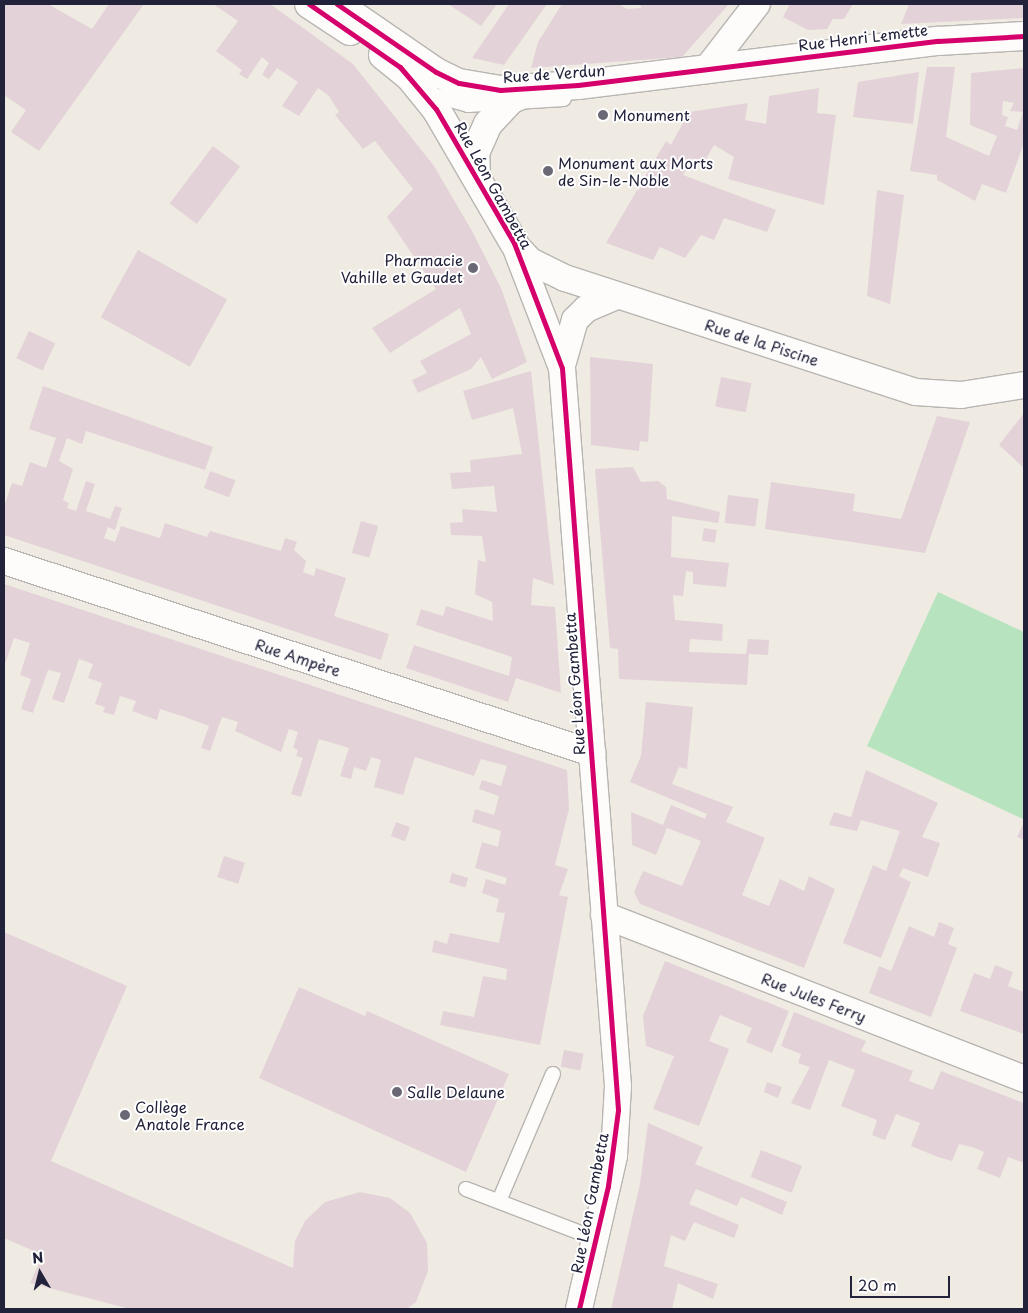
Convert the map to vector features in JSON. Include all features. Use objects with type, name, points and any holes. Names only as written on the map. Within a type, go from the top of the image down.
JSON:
[{"type":"street","points":[[308,4],[394,63],[420,88]]},
{"type":"street","name":"Rue de Verdun","points":[[337,4],[447,78],[484,89],[537,89],[706,70]]},
{"type":"street","points":[[706,70],[756,4]]},
{"type":"street","name":"Rue Henri Lemette","points":[[706,70],[938,41],[1024,36]]},
{"type":"street","name":"Rue Léon Gambetta","points":[[420,88],[476,176],[514,243],[562,368]]},
{"type":"street","points":[[476,176],[478,143],[503,105],[537,89]]},
{"type":"street","name":"Rue de la Piscine","points":[[514,243],[543,268],[616,296],[916,392],[961,395],[1024,385]]},
{"type":"street","name":"Rue Léon Gambetta","points":[[579,1309],[596,1239],[618,1110],[562,368],[569,329],[575,320],[586,309],[616,296]]},
{"type":"street","name":"Rue Ampère","points":[[4,561],[592,752]]},
{"type":"street","name":"Rue Jules Ferry","points":[[604,915],[1024,1079]]},
{"type":"lane","points":[[420,88],[456,104],[503,105],[894,57],[1024,48]]},
{"type":"lane","points":[[499,1201],[552,1074]]},
{"type":"lane","points":[[466,1189],[596,1239]]},
{"type":"green space","points":[[938,592],[1024,632],[1023,819],[867,746]]},
{"type":"building","points":[[4,4],[48,4],[92,29],[109,4],[144,4],[39,151],[11,132],[26,110],[4,95]]},
{"type":"building","points":[[213,4],[270,4],[353,64],[434,166],[472,231],[501,288],[527,362],[492,379],[481,357],[471,369],[418,393],[412,380],[427,373],[420,361],[471,334],[460,308],[390,353],[372,328],[436,289],[387,217],[413,189],[375,141],[363,149],[335,115],[339,112],[329,96],[318,88],[299,116],[282,106],[298,82],[277,68],[269,79],[262,75],[269,63],[262,57],[247,79],[239,74],[242,70],[216,51],[238,21]]},
{"type":"building","points":[[448,4],[497,4],[481,26]]},
{"type":"building","points":[[509,4],[547,4],[504,65],[472,58]]},
{"type":"building","points":[[562,4],[619,4],[627,9],[641,8],[640,4],[729,4],[682,57],[531,68],[538,42]]},
{"type":"building","points":[[790,4],[853,4],[844,19],[833,19],[827,29],[808,30],[783,17]]},
{"type":"building","points":[[909,4],[1024,4],[1024,18],[901,24]]},
{"type":"building","points":[[927,67],[955,67],[946,137],[989,156],[997,136],[970,125],[971,73],[1024,68],[1024,143],[1006,193],[982,184],[975,201],[937,180],[937,175],[910,171]],"holes":[[[1003,101],[1014,103],[1010,111],[1023,112],[1017,130],[1005,126],[1008,117],[1002,115]]]},
{"type":"building","points":[[919,72],[913,124],[853,117],[858,82]]},
{"type":"building","points":[[819,88],[817,113],[836,115],[824,205],[728,179],[734,157],[714,145],[703,164],[693,158],[683,175],[776,210],[767,232],[724,218],[714,240],[701,235],[685,258],[660,247],[653,260],[606,243],[666,141],[671,145],[689,112],[748,103],[745,120],[766,124],[769,96]]},
{"type":"building","points":[[213,146],[240,166],[197,224],[170,204]]},
{"type":"building","points":[[877,190],[904,195],[890,304],[867,296]]},
{"type":"building","points":[[138,250],[227,299],[190,367],[101,317]]},
{"type":"building","points":[[29,331],[55,343],[43,370],[16,358]]},
{"type":"building","points":[[590,357],[653,364],[648,442],[640,441],[639,451],[591,445]]},
{"type":"building","points":[[531,371],[554,585],[533,578],[531,605],[555,607],[561,693],[516,678],[508,702],[406,668],[414,645],[509,676],[512,657],[416,625],[421,609],[443,616],[446,606],[493,621],[492,602],[475,594],[478,560],[486,562],[482,536],[451,535],[450,523],[463,522],[462,509],[497,512],[494,486],[452,489],[450,473],[471,472],[470,460],[522,454],[513,408],[472,420],[463,391]]},
{"type":"building","points":[[721,377],[751,383],[746,412],[715,406]]},
{"type":"building","points":[[43,386],[213,447],[205,470],[86,431],[82,444],[67,438],[59,461],[73,469],[63,500],[69,503],[67,508],[76,511],[86,481],[95,484],[86,511],[110,519],[115,506],[122,508],[115,530],[108,527],[104,538],[115,542],[121,526],[160,538],[165,523],[207,537],[210,531],[281,551],[285,538],[297,542],[294,550],[306,561],[303,572],[314,576],[316,568],[346,578],[334,616],[389,634],[381,660],[4,535],[4,507],[12,483],[22,486],[30,462],[46,468],[56,438],[29,429]]},
{"type":"building","points":[[1024,413],[1024,468],[999,445]]},
{"type":"building","points":[[937,416],[970,422],[925,553],[765,529],[771,482],[855,494],[853,511],[901,519]]},
{"type":"building","points":[[633,467],[641,482],[658,481],[666,487],[667,499],[720,512],[718,523],[672,516],[671,557],[729,563],[726,587],[693,584],[693,572],[686,571],[683,596],[673,595],[675,620],[723,624],[722,641],[690,639],[689,652],[746,654],[748,639],[769,640],[768,655],[749,654],[747,685],[619,679],[618,649],[610,648],[595,469]]},
{"type":"building","points":[[210,471],[235,480],[229,497],[204,488]]},
{"type":"building","points":[[728,495],[759,499],[755,527],[725,523]]},
{"type":"building","points":[[361,521],[378,526],[369,558],[352,553]]},
{"type":"building","points":[[704,528],[717,530],[715,543],[702,541]]},
{"type":"building","points":[[4,584],[567,770],[569,809],[555,865],[568,869],[559,895],[568,897],[540,1045],[440,1025],[443,1011],[474,1017],[483,976],[506,980],[507,969],[432,952],[434,940],[447,944],[450,933],[499,943],[505,913],[496,912],[499,899],[482,893],[486,879],[505,885],[507,878],[475,868],[482,842],[498,847],[501,831],[472,822],[475,809],[494,815],[499,796],[479,789],[482,780],[501,786],[507,766],[481,759],[474,776],[415,757],[403,795],[374,787],[381,760],[371,757],[366,771],[354,767],[351,779],[340,776],[349,748],[319,739],[301,797],[291,794],[303,758],[296,756],[298,750],[293,748],[298,732],[289,729],[281,752],[235,731],[238,722],[222,717],[210,751],[201,748],[209,726],[185,717],[160,709],[157,720],[132,711],[136,701],[120,696],[114,715],[103,712],[105,707],[95,704],[102,683],[88,678],[93,664],[79,659],[64,703],[52,699],[61,673],[48,670],[33,713],[21,709],[31,679],[20,675],[30,643],[14,638],[4,667]]},
{"type":"building","points":[[646,702],[693,707],[687,769],[679,767],[672,784],[733,807],[726,822],[765,838],[742,895],[769,906],[780,879],[804,891],[809,876],[835,889],[804,968],[640,904],[634,892],[643,871],[682,886],[701,841],[667,828],[656,855],[632,845],[631,812],[663,825],[671,805],[705,819],[707,814],[630,782],[641,756]]},
{"type":"building","points":[[866,770],[938,803],[922,837],[940,843],[928,877],[903,868],[899,876],[911,882],[881,958],[843,943],[873,865],[886,871],[900,831],[861,820],[857,831],[829,825],[834,812],[851,817]]},
{"type":"building","points":[[396,822],[410,827],[405,841],[391,836]]},
{"type":"building","points":[[1024,822],[1024,840],[1017,837]]},
{"type":"building","points":[[224,856],[245,863],[238,884],[217,877]]},
{"type":"building","points":[[452,873],[468,878],[465,888],[449,883]]},
{"type":"building","points":[[939,922],[954,928],[948,944],[957,948],[931,1017],[869,993],[879,966],[891,971],[909,926],[934,937]]},
{"type":"building","points":[[4,932],[127,986],[51,1161],[293,1268],[295,1241],[305,1221],[325,1202],[360,1192],[390,1198],[410,1213],[427,1243],[428,1271],[416,1302],[407,1309],[130,1309],[30,1283],[43,1255],[4,1238]]},
{"type":"building","points":[[665,961],[789,1011],[772,1053],[746,1042],[752,1028],[720,1015],[709,1041],[729,1049],[699,1126],[653,1109],[674,1056],[646,1046],[643,1016]]},
{"type":"building","points":[[995,965],[1013,972],[1008,986],[1024,992],[1024,1034],[960,1011],[974,973],[990,979]]},
{"type":"building","name":"Salle Delaune","points":[[299,987],[365,1016],[367,1011],[509,1074],[466,1172],[259,1078]]},
{"type":"building","points":[[794,1012],[866,1041],[861,1051],[913,1071],[909,1081],[933,1090],[941,1071],[1024,1103],[1024,1163],[1008,1157],[1000,1178],[977,1169],[984,1152],[972,1147],[959,1144],[952,1161],[938,1157],[911,1146],[920,1123],[896,1114],[885,1140],[872,1135],[877,1120],[841,1106],[855,1070],[829,1060],[810,1110],[791,1103],[810,1067],[798,1063],[801,1054],[781,1046]]},
{"type":"building","points":[[564,1050],[584,1054],[580,1071],[561,1067]]},
{"type":"building","points":[[767,1082],[782,1087],[778,1098],[764,1092]]},
{"type":"building","points":[[648,1123],[703,1147],[695,1164],[787,1202],[782,1215],[741,1197],[737,1206],[696,1189],[689,1204],[739,1225],[734,1238],[694,1222],[685,1241],[671,1235],[664,1266],[718,1284],[713,1299],[678,1283],[672,1309],[611,1309],[640,1184]]},
{"type":"building","points":[[761,1150],[802,1166],[792,1193],[751,1177]]},
{"type":"cycle path","points":[[309,4],[400,67],[436,109],[514,243],[562,368],[618,1110],[608,1186],[579,1309]]},
{"type":"cycle path","points":[[337,4],[436,72],[459,83],[500,90],[578,85],[938,41],[1024,36]]},
{"type":"place","name":"Monument","points":[[603,115]]},
{"type":"place","name":"Monument aux Morts de Sin-le-Noble","points":[[548,171]]},
{"type":"place","name":"Pharmacie Vahille et Gaudet","points":[[473,268]]},
{"type":"place","name":"Salle Delaune","points":[[397,1092]]},
{"type":"place","name":"Collège Anatole France","points":[[125,1115]]}]
